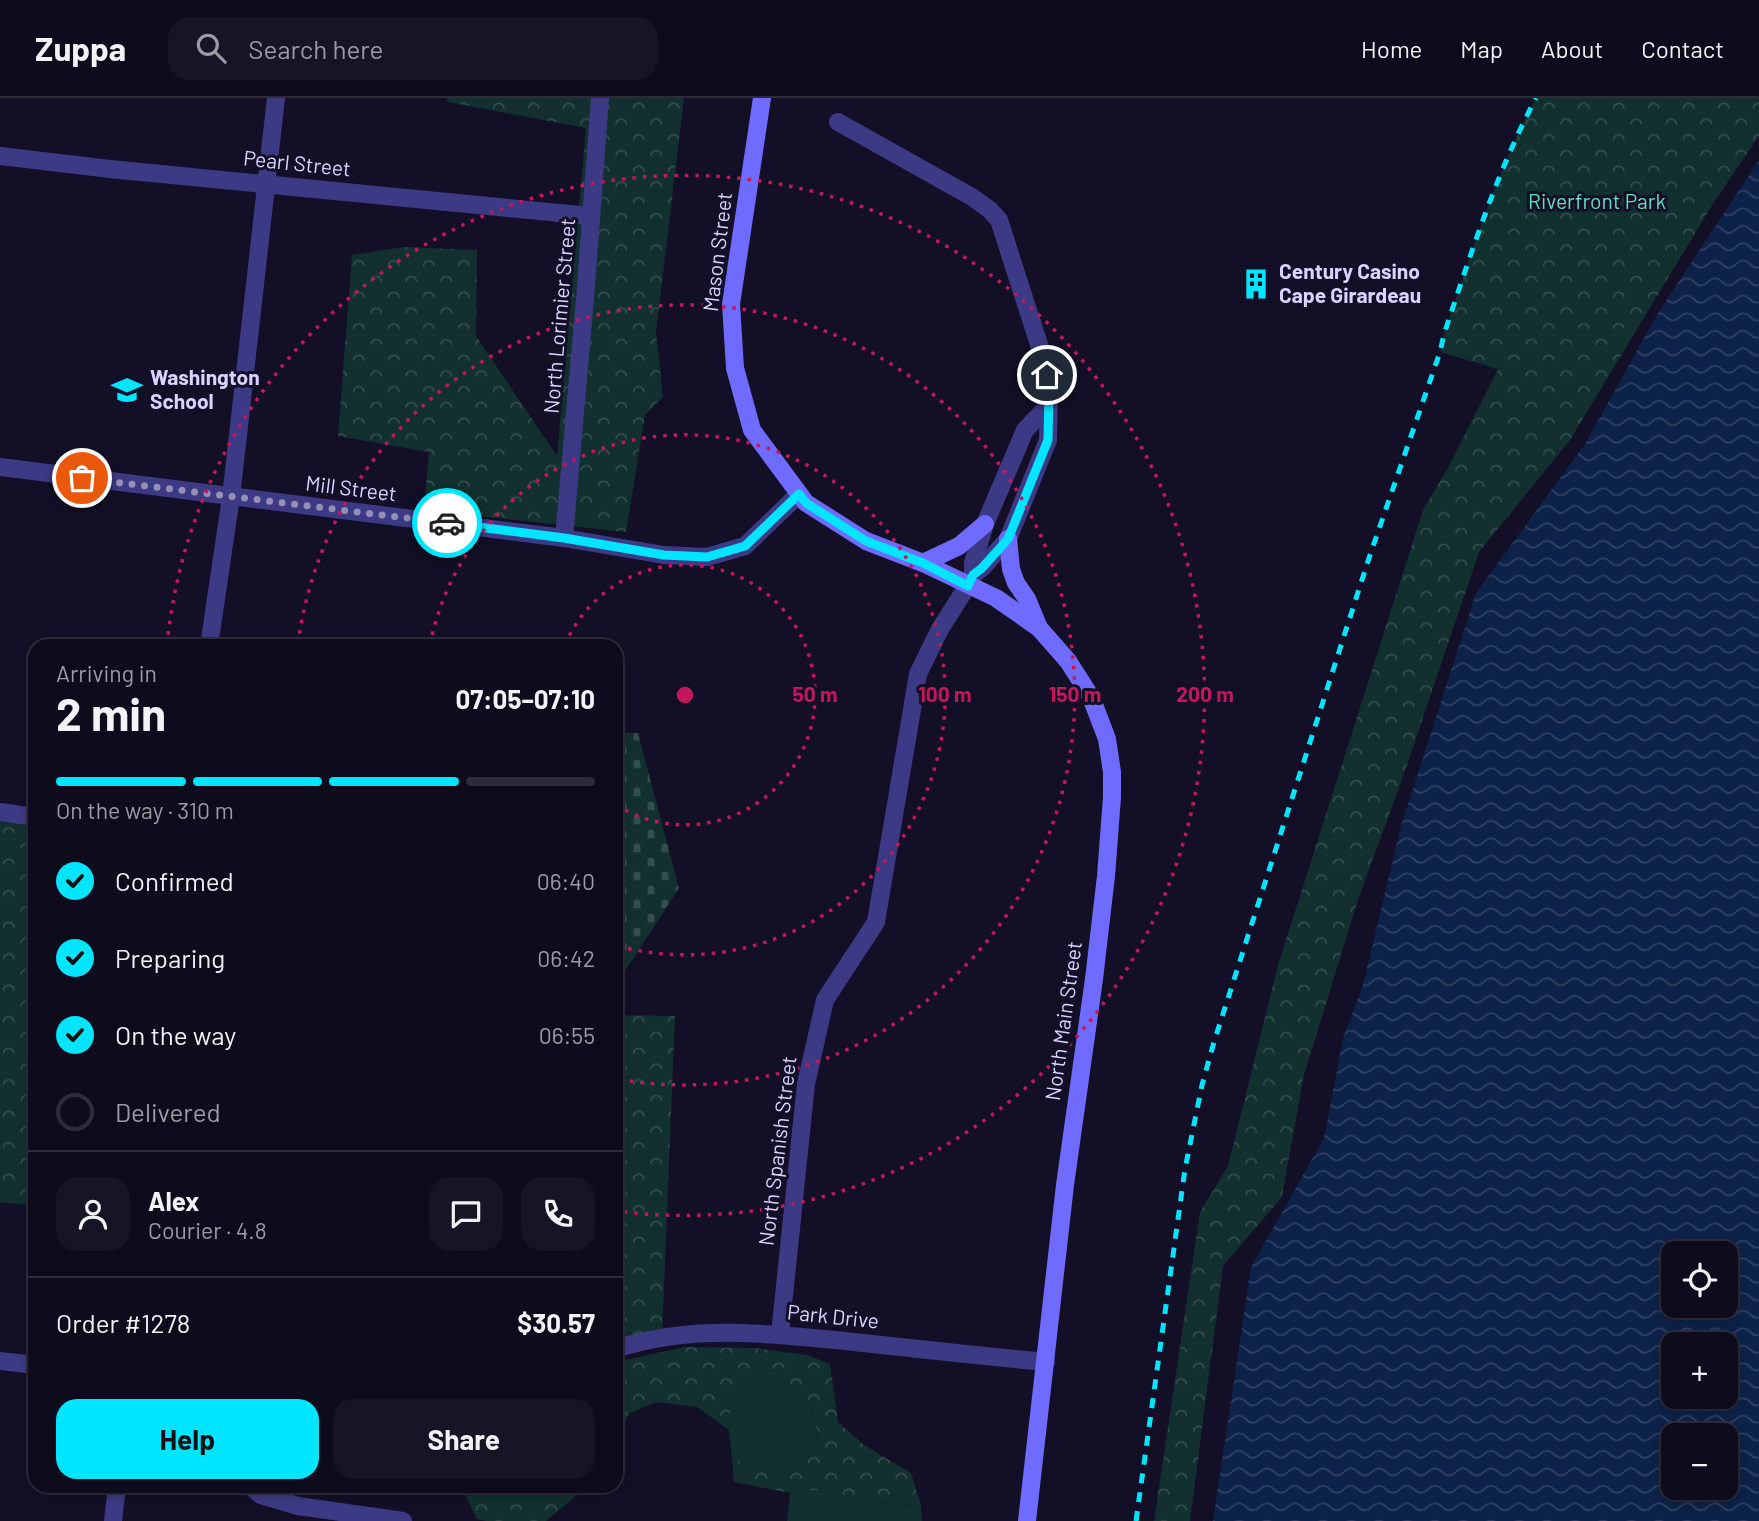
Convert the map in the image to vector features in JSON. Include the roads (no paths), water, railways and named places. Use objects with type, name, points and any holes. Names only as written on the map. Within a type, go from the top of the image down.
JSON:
[{"type":"main road","name":"Mason Street","points":[[762,98],[732,304],[735,368],[751,430],[806,503],[866,541],[971,580]]},
{"type":"main road","points":[[923,563],[959,546],[985,524]]},
{"type":"main road","points":[[1008,539],[1011,569],[1039,628]]},
{"type":"main road","name":"North Main Street","points":[[971,580],[1039,628],[1068,661],[1091,697],[1107,739],[1112,772],[1111,828],[1094,979],[1065,1185],[1027,1521]]},
{"type":"street","points":[[210,639],[232,497],[276,98]]},
{"type":"street","name":"North Lorimier Street","points":[[564,538],[600,98]]},
{"type":"street","points":[[838,122],[972,197],[999,220],[1043,357],[1047,375],[1048,440],[1008,539],[971,580]]},
{"type":"street","name":"Pearl Street","points":[[0,156],[590,216]]},
{"type":"street","points":[[971,580],[973,563],[985,524],[1025,430],[1048,406]]},
{"type":"street","name":"Mill Street","points":[[0,467],[564,538],[664,555],[707,557],[745,546],[799,494]]},
{"type":"street","name":"North Spanish Street","points":[[780,1334],[806,1084],[825,1000],[876,922],[918,674],[940,629],[971,580]]},
{"type":"street","points":[[0,813],[28,816]]},
{"type":"street","name":"Park Drive","points":[[623,1347],[662,1337],[723,1332],[780,1334],[1046,1362]]},
{"type":"street","points":[[0,1361],[28,1364]]},
{"type":"street","points":[[113,1521],[116,1493]]},
{"type":"street","points":[[259,1493],[298,1506],[403,1521]]},
{"type":"water","points":[[1759,160],[1759,1521],[1213,1521],[1251,1267],[1324,1138],[1343,1038],[1363,985],[1401,826],[1476,593],[1585,444],[1658,313]]},
{"type":"railway","points":[[1136,1521],[1185,1169],[1202,1085],[1214,1042],[1369,558],[1464,274],[1496,185],[1536,98]]},
{"type":"place","name":"Century Casino Cape Girardeau","points":[[1256,284]]},
{"type":"place","name":"Washington School","points":[[127,390]]},
{"type":"park label","name":"Riverfront Park","points":[[1597,202]]}]
